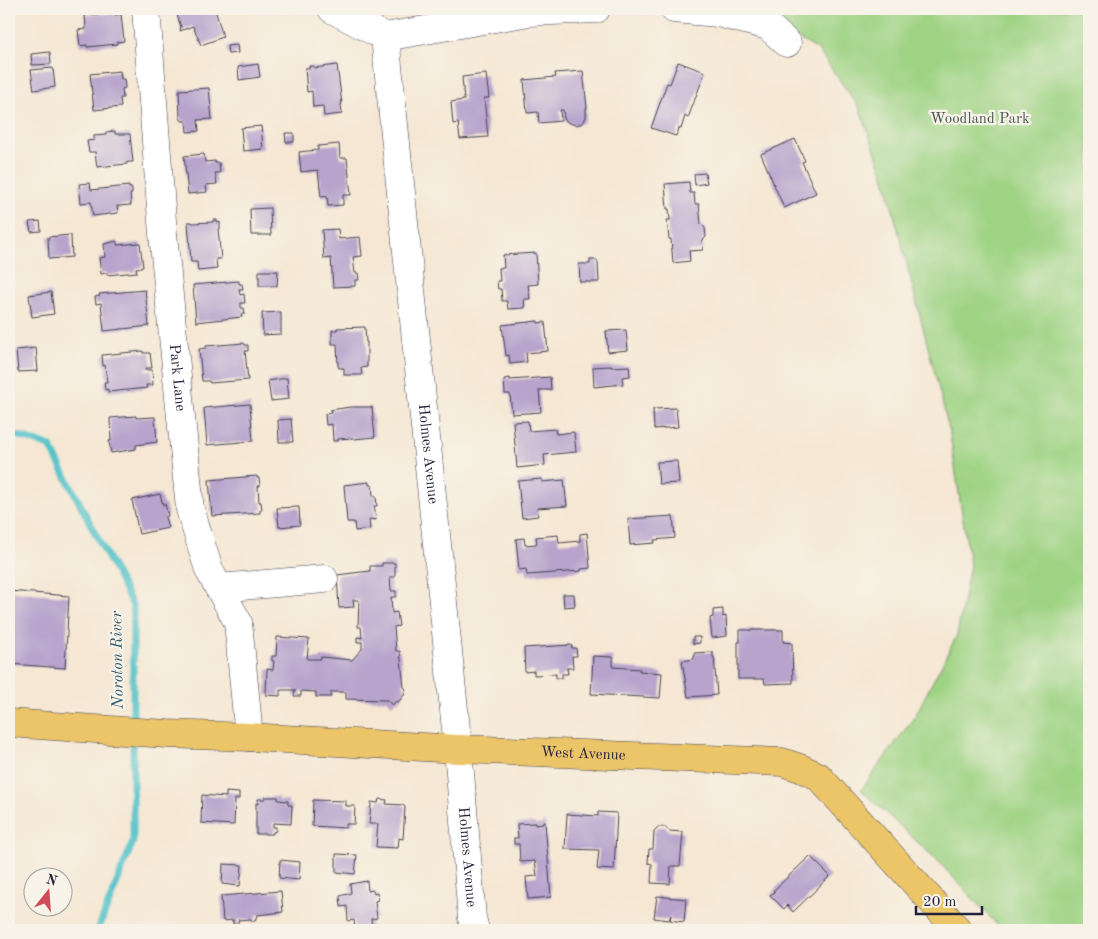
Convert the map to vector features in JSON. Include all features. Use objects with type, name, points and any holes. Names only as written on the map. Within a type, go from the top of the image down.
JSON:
[{"type":"main road","name":"West Avenue","points":[[9,723],[167,734],[458,749],[782,762],[818,776],[958,930]]},
{"type":"street","name":"Park Lane","points":[[146,9],[163,234],[190,509],[209,570],[238,622],[249,737]]},
{"type":"street","points":[[332,9],[385,37],[529,10],[596,9]]},
{"type":"street","points":[[674,9],[718,13],[768,26],[787,43]]},
{"type":"street","name":"Holmes Avenue","points":[[385,37],[458,749],[472,918],[475,930]]},
{"type":"street","points":[[219,588],[324,579]]},
{"type":"green space","name":"Woodland Park","points":[[747,9],[1089,9],[1089,930],[1002,930],[938,861],[861,790],[915,716],[957,635],[970,565],[949,429],[884,175],[859,107],[818,50]]},
{"type":"building","points":[[175,9],[215,9],[223,37],[201,45],[193,26],[180,31],[181,27]]},
{"type":"building","points":[[115,13],[115,15],[121,14],[124,41],[117,42],[117,44],[80,46],[78,30],[86,29],[85,15]]},
{"type":"building","points":[[237,45],[238,53],[228,54],[227,46]]},
{"type":"building","points":[[50,52],[51,64],[32,65],[31,54]]},
{"type":"building","points":[[678,62],[705,72],[688,118],[685,116],[681,129],[679,128],[676,136],[651,128],[667,83],[670,84]]},
{"type":"building","points":[[258,64],[260,77],[239,80],[238,67]]},
{"type":"building","points":[[337,65],[342,114],[324,116],[323,106],[313,107],[312,91],[307,92],[305,68],[310,68],[309,66],[314,66],[314,68]]},
{"type":"building","points":[[53,68],[55,87],[34,90],[31,70]]},
{"type":"building","points":[[120,71],[121,79],[124,79],[125,88],[122,89],[123,98],[120,98],[121,107],[94,110],[90,74]]},
{"type":"building","points":[[583,71],[587,108],[583,123],[576,125],[569,123],[564,119],[563,110],[560,110],[561,121],[539,123],[538,112],[527,113],[524,80],[556,77],[555,73]]},
{"type":"building","points":[[486,74],[489,98],[484,98],[488,137],[460,139],[458,123],[453,124],[451,102],[464,100],[462,77]]},
{"type":"building","points":[[209,88],[212,119],[198,120],[199,131],[187,132],[186,121],[182,121],[180,118],[179,90]]},
{"type":"building","points":[[261,126],[263,149],[243,151],[241,128]]},
{"type":"building","points":[[115,131],[115,134],[130,134],[133,162],[97,167],[95,152],[89,152],[87,141],[94,140],[94,136],[106,135],[106,132]]},
{"type":"building","points":[[285,133],[294,133],[294,142],[286,142]]},
{"type":"building","points":[[795,139],[805,161],[802,162],[816,193],[784,208],[761,154]]},
{"type":"building","points":[[339,144],[340,158],[347,158],[351,195],[343,195],[343,205],[328,206],[327,196],[321,197],[318,170],[301,172],[299,152],[318,150],[318,146]]},
{"type":"building","points":[[204,154],[205,162],[215,161],[215,163],[219,163],[220,173],[215,173],[217,184],[206,185],[207,192],[188,194],[184,156]]},
{"type":"building","points":[[705,173],[707,183],[695,185],[694,174]]},
{"type":"building","points":[[689,182],[690,193],[694,193],[695,204],[699,204],[701,224],[705,228],[706,237],[702,241],[703,250],[689,251],[690,261],[673,263],[667,220],[670,220],[665,184]]},
{"type":"building","points":[[90,183],[91,190],[129,186],[129,188],[132,188],[132,194],[130,194],[131,205],[117,206],[118,213],[93,216],[91,202],[81,203],[79,184]]},
{"type":"building","points":[[270,208],[271,235],[251,235],[250,209]]},
{"type":"building","points":[[213,220],[217,220],[217,223],[220,222],[220,229],[218,229],[221,259],[216,259],[217,269],[198,271],[197,262],[191,262],[188,222],[213,222]]},
{"type":"building","points":[[40,221],[41,231],[31,232],[29,222]]},
{"type":"building","points":[[338,229],[339,239],[360,237],[362,256],[353,257],[355,273],[358,273],[359,280],[355,280],[355,286],[333,287],[331,258],[324,259],[322,230]]},
{"type":"building","points":[[71,235],[72,257],[49,259],[48,237]]},
{"type":"building","points":[[117,241],[117,245],[140,243],[143,267],[136,268],[137,272],[101,274],[99,258],[105,257],[104,244]]},
{"type":"building","points":[[536,253],[538,284],[528,285],[530,299],[524,299],[525,308],[508,309],[507,301],[502,301],[501,289],[498,289],[497,281],[500,281],[499,268],[504,268],[503,255]]},
{"type":"building","points":[[590,260],[597,260],[599,282],[580,282],[579,264],[590,264]]},
{"type":"building","points":[[259,271],[278,271],[277,286],[259,286]]},
{"type":"building","points":[[239,281],[243,289],[239,289],[240,295],[244,294],[245,303],[241,303],[241,308],[244,308],[245,314],[241,314],[242,317],[196,322],[193,285]]},
{"type":"building","points":[[145,290],[149,326],[104,331],[101,303],[96,304],[95,297],[100,296],[99,294]]},
{"type":"building","points":[[51,292],[54,314],[32,317],[29,295]]},
{"type":"building","points":[[281,312],[281,334],[263,335],[262,313]]},
{"type":"building","points":[[538,321],[538,323],[545,322],[548,351],[526,353],[527,362],[510,364],[509,355],[506,356],[502,325]]},
{"type":"building","points":[[365,327],[367,367],[361,368],[362,375],[344,375],[344,368],[339,368],[338,366],[337,344],[332,344],[332,330],[337,330],[337,328]]},
{"type":"building","points":[[626,330],[628,350],[608,352],[606,331]]},
{"type":"building","points":[[244,343],[248,345],[248,351],[245,351],[248,380],[210,383],[209,381],[202,381],[199,349],[206,348],[206,346]]},
{"type":"building","points":[[36,348],[38,371],[18,372],[16,350]]},
{"type":"building","points":[[143,351],[143,353],[150,353],[152,368],[145,368],[145,370],[152,370],[153,385],[146,385],[147,388],[108,392],[108,389],[105,390],[104,382],[107,382],[102,355]]},
{"type":"building","points":[[629,366],[630,376],[622,377],[623,384],[594,387],[593,367]]},
{"type":"building","points":[[550,377],[551,390],[539,390],[541,412],[512,414],[510,394],[505,394],[504,379]]},
{"type":"building","points":[[287,378],[289,399],[271,401],[268,381]]},
{"type":"building","points":[[250,404],[253,441],[207,445],[204,408]]},
{"type":"building","points":[[350,407],[372,407],[375,437],[338,439],[338,441],[333,441],[332,424],[326,425],[325,414],[331,413],[330,410]]},
{"type":"building","points":[[676,408],[678,427],[654,429],[653,409]]},
{"type":"building","points":[[136,416],[136,418],[155,417],[157,442],[136,445],[136,449],[111,453],[109,441],[111,441],[110,418]]},
{"type":"building","points":[[291,419],[293,442],[279,442],[278,420]]},
{"type":"building","points":[[528,421],[529,431],[555,429],[556,434],[574,432],[576,452],[544,455],[545,465],[517,468],[513,422]]},
{"type":"building","points":[[677,461],[679,483],[659,484],[657,462]]},
{"type":"building","points":[[257,476],[260,486],[258,486],[259,502],[261,502],[262,510],[260,510],[260,513],[212,516],[209,480]]},
{"type":"building","points":[[542,479],[542,482],[564,480],[567,506],[537,508],[538,516],[522,518],[518,481]]},
{"type":"building","points":[[369,482],[369,485],[372,485],[373,496],[376,496],[377,506],[374,506],[376,520],[369,519],[370,529],[355,531],[354,522],[347,522],[344,485]]},
{"type":"building","points":[[160,494],[168,516],[165,517],[168,528],[139,534],[132,500]]},
{"type":"building","points":[[299,507],[300,525],[279,527],[277,508]]},
{"type":"building","points":[[673,516],[675,538],[654,540],[655,543],[630,545],[628,519]]},
{"type":"building","points":[[587,533],[590,568],[581,569],[581,571],[527,575],[526,569],[519,570],[516,539],[524,538],[525,545],[537,544],[536,537],[558,535],[559,543],[580,541],[580,534]]},
{"type":"building","points":[[382,563],[395,563],[395,577],[390,577],[391,591],[396,591],[396,597],[391,597],[392,613],[397,612],[399,626],[394,627],[396,651],[400,651],[404,687],[406,689],[405,694],[398,702],[396,701],[392,705],[387,700],[346,699],[346,692],[331,692],[331,697],[316,697],[316,692],[301,691],[301,696],[294,696],[295,690],[280,690],[280,696],[266,695],[267,669],[273,670],[274,661],[272,661],[272,656],[276,656],[277,637],[309,639],[307,659],[320,659],[321,657],[352,660],[362,649],[362,642],[357,642],[357,637],[362,638],[361,627],[358,627],[359,600],[353,600],[354,607],[339,608],[337,575],[370,571],[370,566],[382,566]]},
{"type":"building","points":[[9,591],[69,596],[65,668],[9,664]]},
{"type":"building","points":[[563,594],[574,594],[575,606],[564,607]]},
{"type":"building","points":[[723,609],[723,617],[726,616],[727,636],[712,638],[710,618],[713,617],[713,610]]},
{"type":"building","points":[[740,630],[783,630],[783,642],[792,643],[793,683],[765,684],[764,679],[738,679],[738,642],[740,642]]},
{"type":"building","points":[[693,637],[700,637],[700,643],[693,644]]},
{"type":"building","points":[[571,645],[572,648],[576,648],[577,656],[572,656],[573,668],[567,668],[568,674],[562,674],[562,678],[556,678],[556,674],[534,675],[534,671],[525,672],[524,648]]},
{"type":"building","points":[[713,652],[717,695],[688,697],[682,661],[694,659],[694,653]]},
{"type":"building","points":[[593,656],[613,657],[613,667],[662,673],[660,698],[591,694]]},
{"type":"building","points":[[226,792],[239,793],[239,799],[235,799],[234,825],[201,823],[202,795],[226,797]]},
{"type":"building","points":[[265,797],[278,797],[278,800],[288,801],[288,805],[292,805],[291,824],[273,823],[276,831],[273,834],[256,834],[256,803],[258,804],[258,799],[265,799]]},
{"type":"building","points":[[379,799],[387,800],[386,804],[403,805],[405,807],[403,839],[399,838],[398,848],[376,847],[378,824],[369,824],[371,802],[378,803]]},
{"type":"building","points":[[313,800],[346,801],[346,806],[355,806],[354,824],[346,824],[346,828],[312,826]]},
{"type":"building","points":[[598,812],[617,813],[614,870],[597,869],[599,850],[565,849],[567,814],[598,816]]},
{"type":"building","points":[[545,822],[551,897],[528,899],[526,877],[537,876],[535,861],[520,862],[519,844],[514,844],[514,838],[518,838],[517,824],[535,823],[535,825],[543,824]]},
{"type":"building","points":[[658,827],[666,827],[669,831],[683,832],[680,866],[671,866],[670,884],[651,883],[652,864],[648,863],[649,849],[653,849],[654,831]]},
{"type":"building","points":[[336,854],[357,855],[355,874],[336,872]]},
{"type":"building","points":[[810,856],[830,876],[793,912],[787,905],[784,909],[770,895]]},
{"type":"building","points":[[280,860],[300,862],[299,880],[279,878]]},
{"type":"building","points":[[223,864],[242,865],[240,886],[222,884]]},
{"type":"building","points":[[367,881],[368,891],[373,890],[374,893],[377,892],[378,900],[375,901],[377,918],[371,919],[372,928],[355,929],[354,920],[348,921],[347,906],[341,907],[340,896],[351,893],[350,884]]},
{"type":"building","points":[[281,891],[283,912],[257,915],[255,921],[251,921],[251,919],[238,920],[238,924],[233,924],[233,920],[223,921],[221,896]]},
{"type":"building","points":[[657,896],[686,899],[684,922],[670,920],[671,915],[669,920],[654,918]]},
{"type":"waterway","name":"Noroton River","points":[[9,433],[50,446],[133,606],[133,727]]},
{"type":"waterway","name":"Noroton River","points":[[98,930],[133,842],[133,738]]}]
